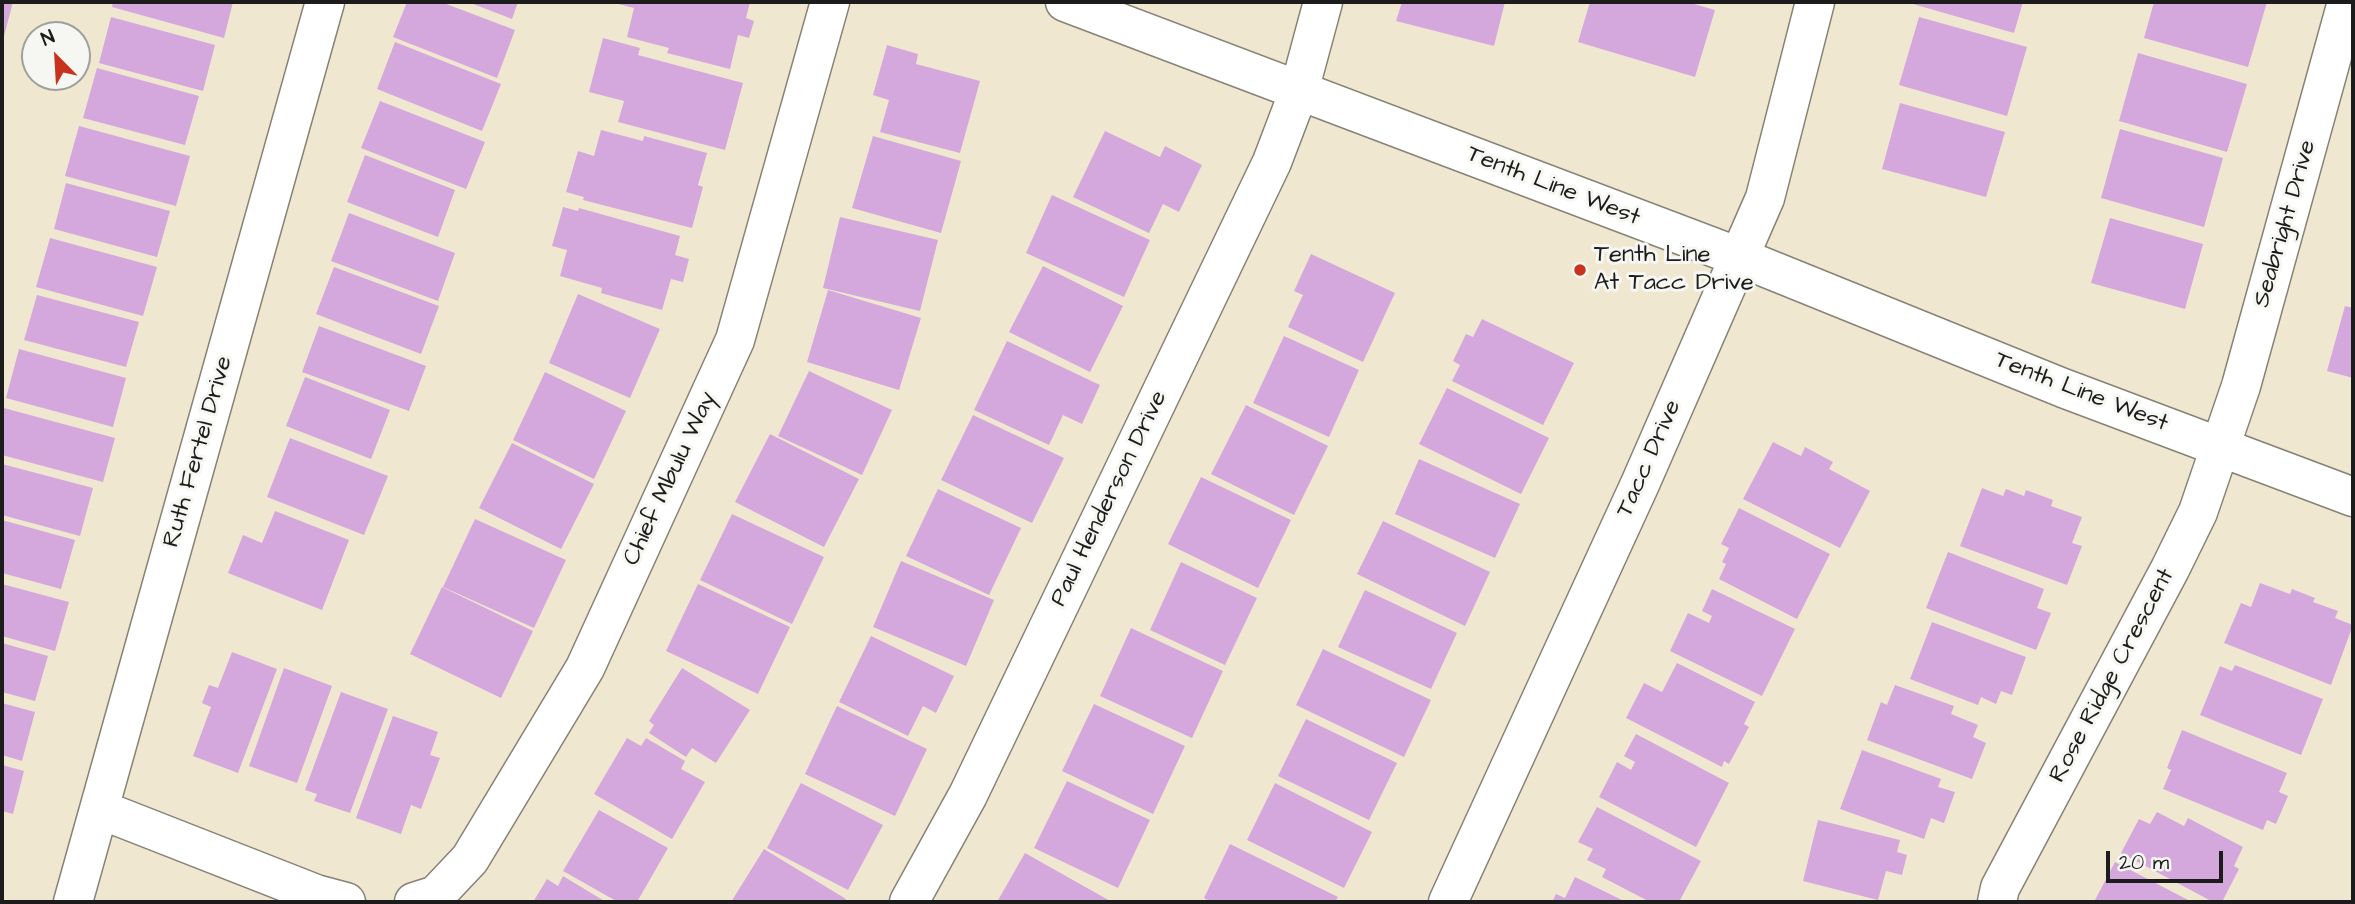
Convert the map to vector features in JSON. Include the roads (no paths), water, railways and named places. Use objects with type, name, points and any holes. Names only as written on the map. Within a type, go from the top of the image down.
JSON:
[{"type":"street","name":"Ruth Fertel Drive","points":[[73,902],[325,2]]},
{"type":"street","name":"Chief Mbulu Way","points":[[414,902],[436,895],[470,859],[585,668],[734,340],[830,2]]},
{"type":"street","name":"Tenth Line West","points":[[1065,2],[1739,257],[2063,388],[2353,497]]},
{"type":"street","name":"Paul Henderson Drive","points":[[909,902],[968,795],[1272,162],[1299,91],[1323,2]]},
{"type":"street","name":"Tacc Drive","points":[[1448,902],[1640,484],[1765,198],[1815,2]]},
{"type":"street","name":"Seabright Drive","points":[[2220,446],[2241,386],[2347,2]]},
{"type":"street","name":"Rose Ridge Crescent","points":[[1997,902],[2000,888],[2198,512],[2220,446]]},
{"type":"street","points":[[99,809],[316,894],[346,902]]},
{"type":"place","name":"Tenth Line At Tacc Drive","points":[[1580,270]]}]
